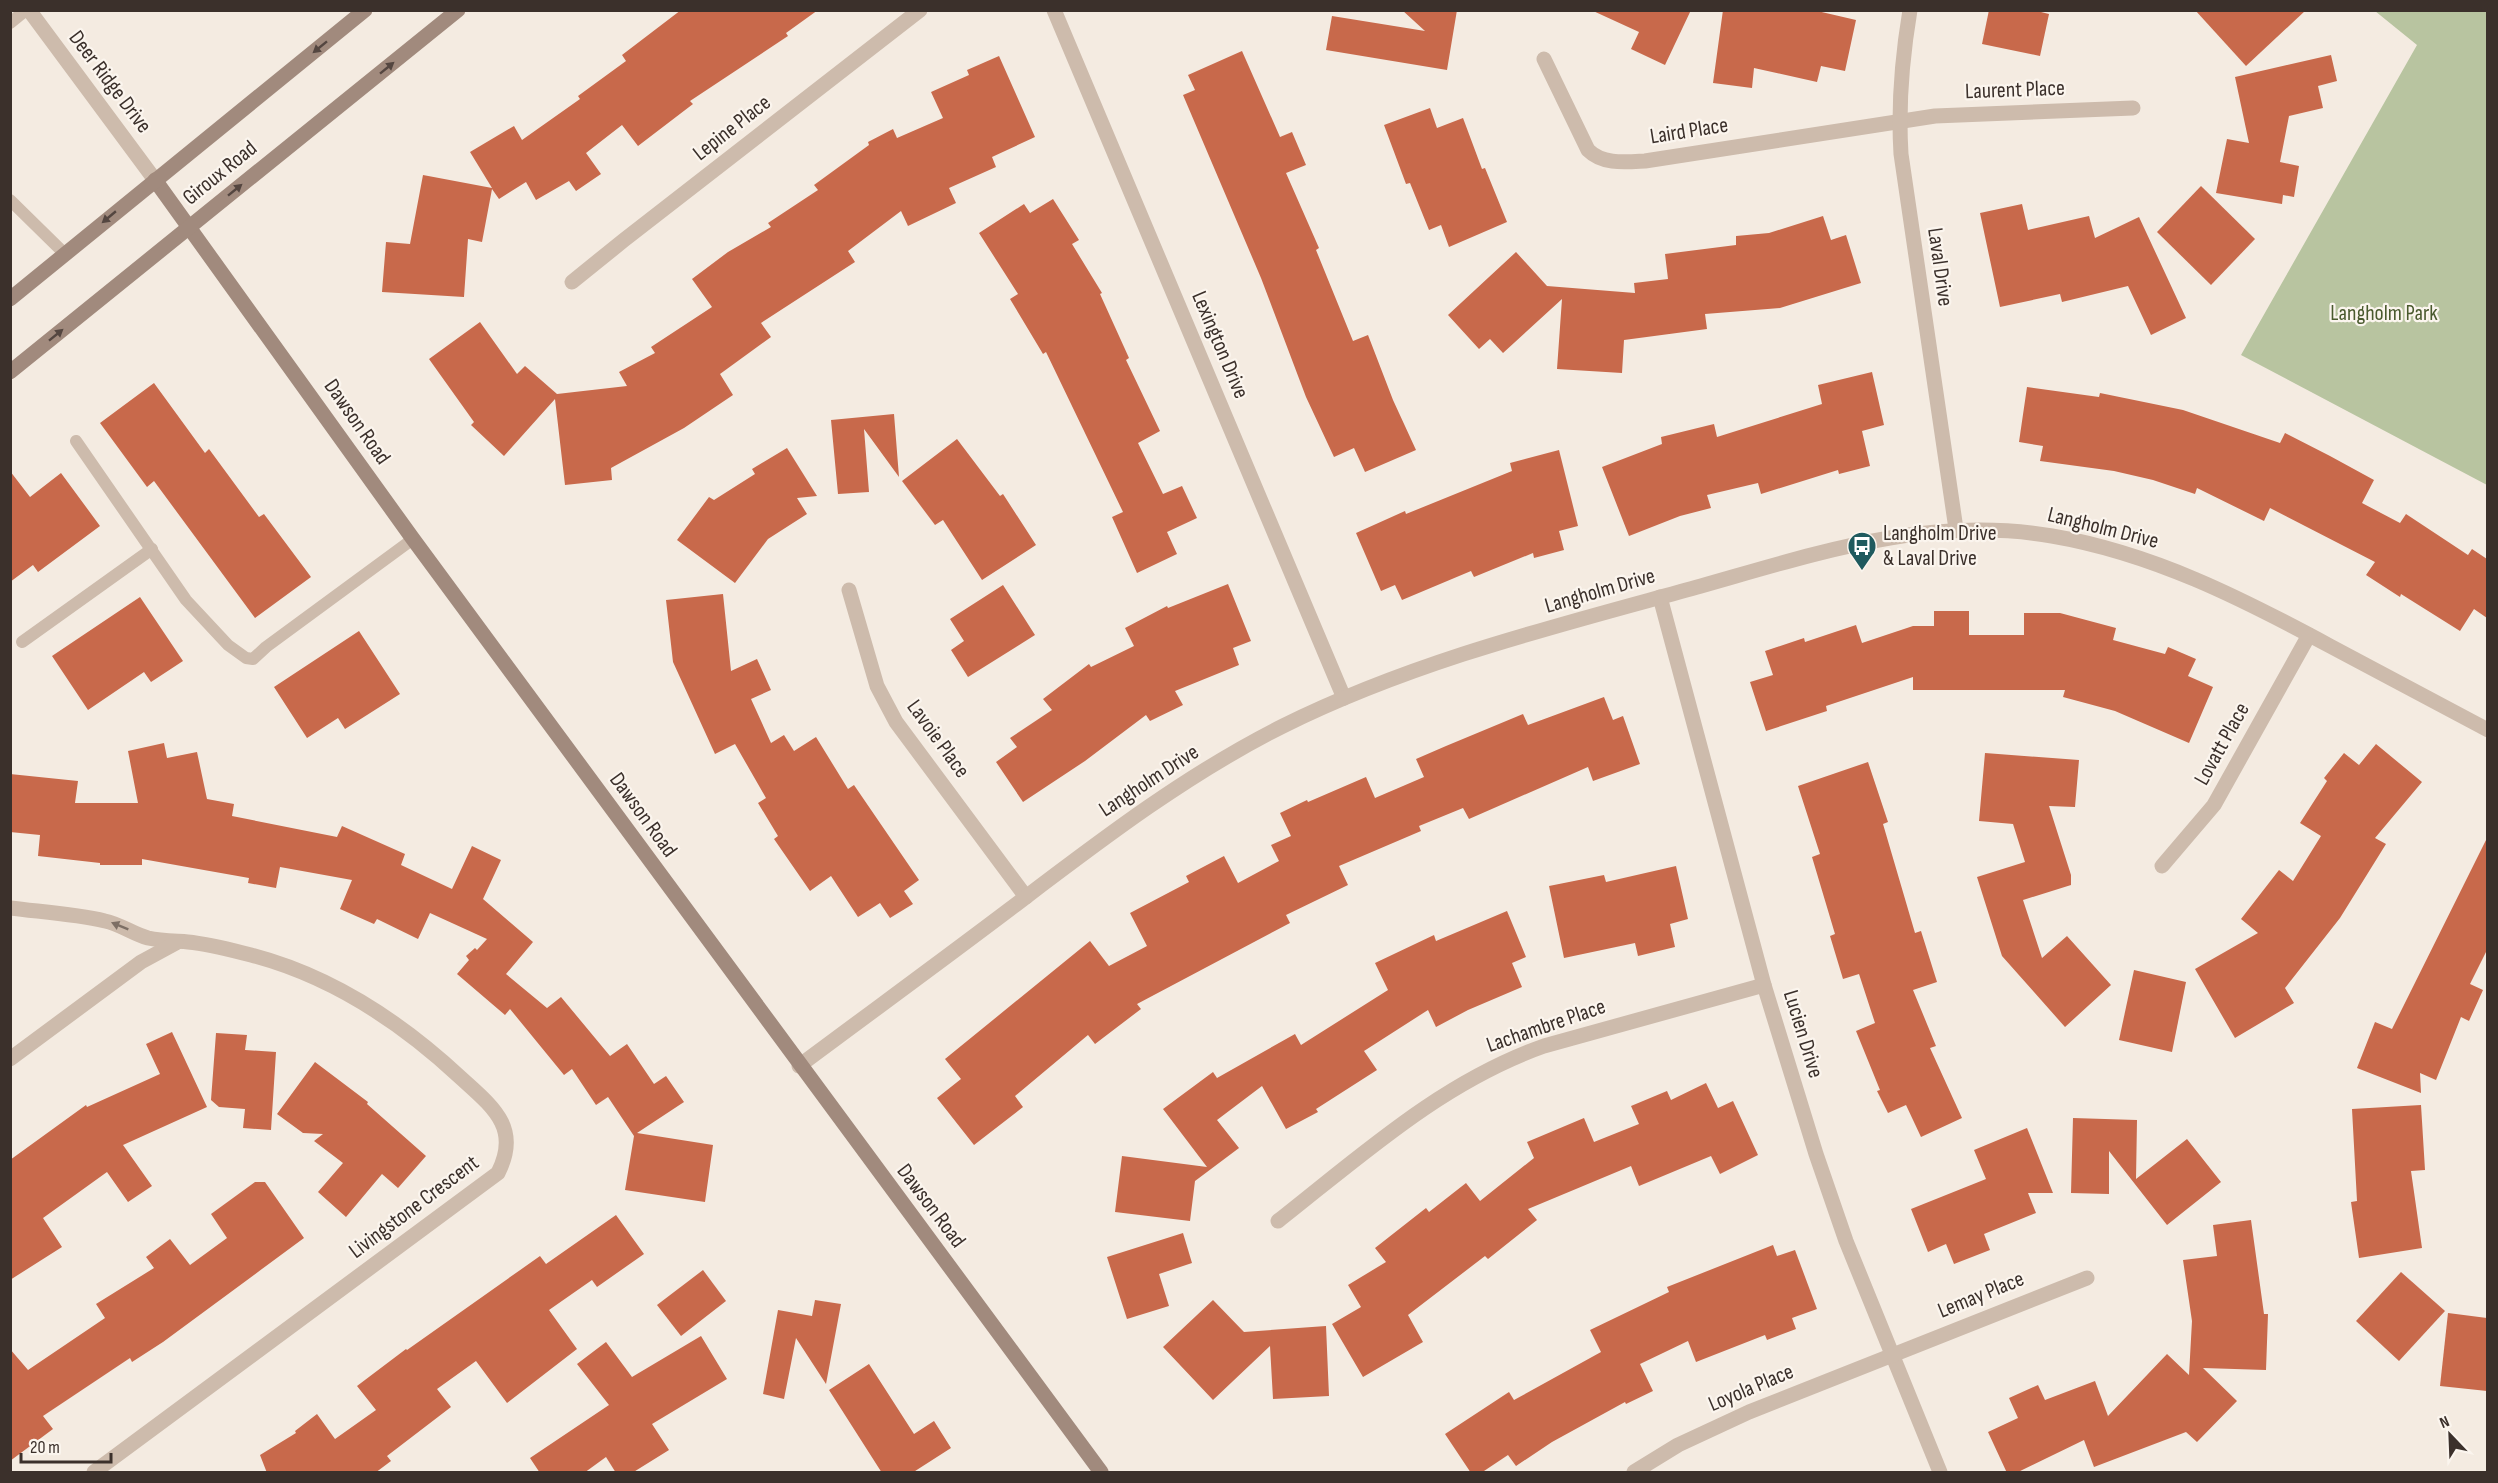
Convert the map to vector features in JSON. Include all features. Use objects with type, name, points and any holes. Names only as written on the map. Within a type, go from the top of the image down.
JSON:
[{"type":"main road","name":"Giroux Road","points":[[10,299],[365,10]]},
{"type":"main road","name":"Giroux Road","points":[[10,372],[458,10]]},
{"type":"main road","name":"Dawson Road","points":[[154,180],[190,227],[412,539],[1101,1473]]},
{"type":"street","name":"Deer Ridge Drive","points":[[27,10],[154,180]]},
{"type":"street","name":"Lepine Place","points":[[572,282],[920,10]]},
{"type":"street","name":"Lexington Drive","points":[[1054,10],[1344,698]]},
{"type":"street","name":"Laval Drive","points":[[1910,10],[1899,122],[1903,167],[1956,529]]},
{"type":"street","name":"Laird Place","points":[[1544,59],[1588,150],[1603,160],[1645,161],[1899,122]]},
{"type":"street","name":"Laurent Place","points":[[1899,122],[1935,116],[2133,108]]},
{"type":"street","name":"Langholm Drive","points":[[799,1066],[1100,841],[1184,784],[1281,727],[1399,676],[1483,647],[1845,546],[1895,536],[1956,529],[2009,531],[2092,544],[2150,561],[2219,589],[2487,730]]},
{"type":"street","name":"Lavoie Place","points":[[849,590],[885,704],[1026,897]]},
{"type":"street","name":"Lucien Drive","points":[[1660,597],[1764,985],[1835,1209],[1891,1355],[1940,1473]]},
{"type":"street","name":"Lovatt Place","points":[[2162,866],[2214,805],[2309,635]]},
{"type":"street","name":"Livingstone Crescent","points":[[10,908],[106,921],[146,937],[176,943],[189,942],[251,955],[332,984],[360,1000],[432,1051],[488,1103],[504,1125],[507,1150],[498,1173],[94,1473]]},
{"type":"street","points":[[10,1059],[141,962],[176,943]]},
{"type":"street","name":"Lachambre Place","points":[[1278,1221],[1410,1117],[1481,1072],[1512,1057],[1544,1046],[1764,985]]},
{"type":"street","name":"Lemay Place","points":[[1891,1355],[2087,1278]]},
{"type":"street","name":"Loyola Place","points":[[1634,1473],[1678,1445],[1714,1427],[1891,1355]]},
{"type":"lane","points":[[10,23],[27,10]]},
{"type":"lane","points":[[10,200],[65,254]]},
{"type":"lane","points":[[76,441],[186,600],[228,645],[246,658],[253,659],[266,646],[412,539]]},
{"type":"lane","points":[[22,642],[152,549]]},
{"type":"green space","name":"Langholm Park","points":[[2375,11],[2487,11],[2487,485],[2241,355],[2417,45]]},
{"type":"building","points":[[681,10],[818,10],[786,33],[788,36],[690,101],[693,104],[638,146],[622,125],[586,153],[601,174],[576,191],[569,181],[536,200],[526,182],[499,199],[492,189],[482,242],[468,239],[464,297],[382,292],[386,242],[410,244],[423,175],[492,188],[470,152],[514,126],[522,140],[580,99],[578,96],[626,61],[622,55]]},
{"type":"building","points":[[1402,10],[1457,10],[1447,70],[1326,50],[1332,16],[1425,31]]},
{"type":"building","points":[[1591,10],[1691,10],[1665,65],[1631,49],[1639,32]]},
{"type":"building","points":[[1723,10],[1813,10],[1856,20],[1845,71],[1821,66],[1817,82],[1754,68],[1752,88],[1713,83]]},
{"type":"building","points":[[1989,10],[2033,10],[2049,14],[2040,56],[1982,44]]},
{"type":"building","points":[[2195,10],[2306,10],[2246,66]]},
{"type":"building","points":[[1242,51],[1280,137],[1292,132],[1306,165],[1286,173],[1319,248],[1316,250],[1353,341],[1368,335],[1393,400],[1416,450],[1365,472],[1354,448],[1334,457],[1306,397],[1261,278],[1183,95],[1195,90],[1188,75]]},
{"type":"building","points":[[2331,55],[2337,81],[2318,86],[2323,108],[2289,116],[2280,162],[2299,166],[2294,197],[2283,195],[2282,204],[2216,193],[2227,139],[2249,143],[2235,77]]},
{"type":"building","points":[[999,56],[1035,137],[992,157],[996,167],[949,188],[956,203],[908,226],[901,211],[848,251],[855,262],[761,323],[771,337],[720,374],[733,395],[684,428],[611,468],[612,480],[565,485],[555,399],[504,456],[471,425],[474,422],[429,359],[480,322],[517,374],[525,366],[557,394],[627,386],[619,372],[655,353],[651,347],[712,307],[692,279],[728,252],[771,227],[768,223],[818,190],[814,185],[869,145],[868,142],[893,129],[897,138],[943,118],[931,92],[969,75],[967,70]]},
{"type":"building","points":[[1430,108],[1437,128],[1463,118],[1482,169],[1485,168],[1507,222],[1449,247],[1441,225],[1429,230],[1410,183],[1406,184],[1384,125]]},
{"type":"building","points":[[2201,186],[2255,239],[2211,285],[2157,232]]},
{"type":"building","points":[[1053,199],[1079,240],[1072,244],[1102,293],[1100,294],[1129,358],[1126,360],[1160,431],[1138,443],[1163,494],[1182,486],[1197,518],[1167,532],[1177,554],[1137,573],[1112,517],[1123,512],[1046,352],[1043,354],[1010,299],[1018,294],[979,233],[1024,204],[1030,213]]},
{"type":"building","points":[[2022,204],[2028,230],[2089,216],[2095,238],[2139,217],[2186,318],[2151,335],[2128,286],[2062,302],[2060,294],[2000,307],[1980,213]]},
{"type":"building","points":[[1823,216],[1831,240],[1846,235],[1861,283],[1780,308],[1705,314],[1707,329],[1624,340],[1622,373],[1557,369],[1562,299],[1503,353],[1490,339],[1479,349],[1448,315],[1516,252],[1547,286],[1635,293],[1634,283],[1668,279],[1665,254],[1736,245],[1736,236],[1769,233]]},
{"type":"building","points":[[1872,372],[1884,425],[1862,431],[1870,466],[1839,474],[1838,470],[1761,494],[1758,483],[1707,495],[1711,508],[1680,516],[1629,536],[1602,467],[1662,444],[1661,437],[1714,424],[1717,437],[1822,404],[1818,385]]},
{"type":"building","points":[[154,383],[205,453],[209,449],[259,517],[264,514],[311,577],[255,618],[154,481],[147,487],[100,423]]},
{"type":"building","points":[[2027,387],[2099,397],[2100,393],[2183,410],[2280,443],[2285,433],[2374,480],[2362,503],[2400,523],[2406,514],[2468,555],[2472,549],[2487,559],[2487,618],[2474,609],[2460,631],[2366,575],[2375,562],[2270,508],[2264,521],[2197,488],[2195,494],[2153,480],[2114,471],[2040,461],[2043,446],[2019,442]]},
{"type":"building","points":[[894,414],[899,477],[864,429],[869,492],[838,494],[831,420]]},
{"type":"building","points":[[957,439],[1000,496],[1003,494],[1036,545],[982,580],[943,520],[935,525],[902,481]]},
{"type":"building","points":[[787,448],[817,496],[797,498],[807,514],[768,539],[735,583],[677,540],[709,497],[714,500],[755,474],[752,469]]},
{"type":"building","points":[[1559,450],[1578,526],[1559,531],[1564,550],[1534,558],[1533,553],[1474,577],[1471,571],[1402,600],[1395,585],[1381,591],[1356,533],[1405,511],[1406,514],[1512,471],[1510,463]]},
{"type":"building","points":[[10,471],[30,497],[61,473],[100,526],[38,572],[33,565],[10,582]]},
{"type":"building","points":[[1228,584],[1251,641],[1233,648],[1239,665],[1175,691],[1183,705],[1150,721],[1146,715],[1085,761],[1023,802],[996,762],[1017,747],[1010,738],[1052,710],[1043,699],[1089,664],[1091,667],[1134,646],[1125,628],[1167,606],[1168,608]]},
{"type":"building","points":[[1003,585],[1035,635],[968,677],[951,650],[964,641],[950,619]]},
{"type":"building","points":[[723,594],[731,671],[757,659],[771,690],[751,699],[771,743],[784,735],[794,751],[816,737],[848,789],[854,785],[919,880],[904,891],[913,904],[890,918],[880,903],[858,917],[831,876],[810,891],[774,839],[778,836],[758,803],[766,798],[735,744],[715,754],[673,662],[666,600]]},
{"type":"building","points":[[140,597],[183,661],[151,682],[144,672],[88,710],[52,656]]},
{"type":"building","points":[[1934,611],[1969,611],[1969,635],[2024,635],[2024,613],[2060,613],[2116,628],[2113,640],[2165,654],[2168,647],[2196,659],[2188,676],[2213,687],[2189,743],[2115,711],[2063,697],[2065,690],[1913,690],[1913,677],[1826,706],[1827,711],[1766,731],[1750,682],[1773,675],[1765,651],[1804,638],[1805,642],[1856,625],[1862,643],[1913,626],[1934,626]]},
{"type":"building","points":[[359,631],[400,694],[345,729],[338,718],[307,738],[274,687]]},
{"type":"building","points":[[1604,697],[1613,720],[1623,716],[1640,764],[1593,781],[1588,767],[1469,819],[1463,808],[1419,826],[1421,831],[1339,866],[1348,885],[1286,915],[1290,923],[1137,1004],[1141,1009],[1095,1044],[1088,1035],[1015,1096],[1023,1107],[974,1145],[937,1098],[961,1079],[945,1059],[1090,941],[1109,966],[1147,946],[1130,913],[1189,882],[1186,876],[1224,856],[1238,883],[1279,861],[1271,845],[1291,836],[1280,813],[1366,777],[1375,798],[1424,777],[1416,759],[1523,714],[1528,725]]},
{"type":"building","points":[[164,743],[167,758],[197,752],[207,799],[234,804],[232,816],[337,837],[342,826],[405,854],[401,865],[452,889],[472,846],[501,860],[483,899],[533,942],[506,974],[547,1008],[561,997],[610,1056],[627,1044],[654,1084],[666,1076],[684,1102],[637,1133],[713,1145],[705,1202],[625,1190],[634,1136],[608,1097],[596,1105],[572,1069],[564,1075],[510,1009],[505,1015],[457,974],[469,960],[466,956],[475,948],[477,950],[487,939],[430,913],[418,939],[377,919],[374,924],[340,909],[352,880],[280,867],[276,888],[248,883],[249,878],[142,859],[142,865],[100,865],[100,863],[38,856],[40,835],[10,832],[10,774],[78,781],[75,803],[138,803],[128,751]]},
{"type":"building","points":[[2376,744],[2422,782],[2375,838],[2386,844],[2340,918],[2285,988],[2294,1003],[2235,1038],[2195,969],[2258,933],[2241,919],[2279,870],[2293,881],[2321,836],[2300,823],[2327,781],[2324,778],[2344,753],[2359,765]]},
{"type":"building","points":[[1985,753],[2079,760],[2075,807],[2049,806],[2071,875],[2071,885],[2023,900],[2042,958],[2067,936],[2111,985],[2065,1027],[2002,956],[1977,877],[2025,862],[2013,824],[1979,821]]},
{"type":"building","points":[[1868,762],[1888,822],[1883,824],[1915,933],[1921,931],[1937,982],[1913,990],[1936,1046],[1930,1048],[1962,1118],[1921,1137],[1906,1105],[1888,1113],[1877,1091],[1880,1090],[1856,1031],[1875,1023],[1859,974],[1843,979],[1830,936],[1835,934],[1812,857],[1820,854],[1798,786]]},
{"type":"building","points":[[2487,838],[2487,950],[2470,984],[2483,990],[2469,1021],[2461,1017],[2436,1080],[2420,1073],[2421,1093],[2357,1068],[2375,1022],[2392,1029]]},
{"type":"building","points":[[1676,866],[1688,919],[1670,924],[1675,947],[1638,956],[1635,943],[1564,958],[1549,886],[1604,875],[1606,882]]},
{"type":"building","points":[[1507,911],[1526,957],[1512,963],[1522,987],[1468,1010],[1436,1027],[1428,1010],[1364,1051],[1377,1070],[1316,1109],[1318,1112],[1286,1129],[1262,1086],[1217,1120],[1239,1148],[1195,1181],[1190,1221],[1115,1212],[1122,1156],[1207,1167],[1163,1109],[1213,1072],[1217,1078],[1295,1034],[1301,1045],[1388,990],[1375,963],[1434,935],[1436,941]]},
{"type":"building","points":[[2134,970],[2186,982],[2172,1052],[2119,1040]]},
{"type":"building","points":[[172,1032],[207,1107],[123,1145],[152,1186],[128,1202],[107,1172],[43,1218],[62,1247],[10,1280],[10,1160],[86,1105],[87,1107],[160,1074],[146,1044]]},
{"type":"building","points":[[216,1033],[247,1035],[245,1050],[276,1052],[271,1130],[243,1128],[245,1109],[219,1107],[211,1100]]},
{"type":"building","points":[[315,1062],[368,1102],[367,1104],[426,1156],[398,1188],[382,1174],[346,1217],[318,1192],[343,1163],[314,1141],[323,1134],[303,1133],[277,1114]]},
{"type":"building","points":[[1706,1083],[1718,1108],[1733,1101],[1758,1155],[1720,1174],[1711,1156],[1639,1186],[1631,1166],[1528,1209],[1537,1220],[1488,1259],[1485,1256],[1408,1315],[1423,1342],[1363,1377],[1332,1324],[1361,1307],[1348,1285],[1386,1262],[1375,1248],[1426,1208],[1429,1212],[1466,1183],[1480,1201],[1534,1158],[1527,1142],[1584,1118],[1594,1142],[1639,1124],[1631,1106],[1667,1091],[1671,1100]]},
{"type":"building","points":[[2421,1105],[2425,1170],[2411,1171],[2422,1248],[2359,1258],[2351,1202],[2357,1201],[2352,1109]]},
{"type":"building","points":[[2073,1118],[2137,1120],[2136,1179],[2187,1139],[2221,1182],[2167,1225],[2109,1151],[2109,1194],[2071,1193]]},
{"type":"building","points":[[2027,1128],[2053,1193],[2028,1193],[2036,1213],[1984,1234],[1990,1250],[1954,1264],[1946,1244],[1928,1252],[1911,1209],[1986,1179],[1974,1150]]},
{"type":"building","points":[[255,1182],[265,1182],[304,1238],[163,1342],[132,1362],[130,1358],[43,1416],[53,1429],[10,1461],[10,1349],[28,1370],[105,1318],[96,1304],[154,1268],[146,1257],[170,1239],[190,1265],[227,1238],[211,1214]]},
{"type":"building","points":[[616,1215],[644,1254],[597,1287],[592,1280],[549,1310],[577,1349],[507,1403],[476,1361],[437,1389],[451,1407],[387,1456],[391,1461],[375,1473],[267,1473],[260,1455],[296,1433],[295,1431],[317,1414],[335,1439],[376,1410],[357,1386],[540,1256],[546,1264]]},
{"type":"building","points":[[2251,1220],[2264,1314],[2268,1314],[2266,1370],[2203,1368],[2237,1401],[2197,1442],[2186,1432],[2094,1467],[2084,1440],[2016,1473],[2007,1473],[1988,1432],[2018,1418],[2009,1398],[2038,1385],[2045,1400],[2095,1381],[2108,1416],[2167,1354],[2189,1375],[2192,1321],[2183,1260],[2217,1256],[2213,1225]]},
{"type":"building","points":[[1183,1233],[1192,1263],[1159,1274],[1169,1306],[1127,1319],[1107,1257]]},
{"type":"building","points":[[1773,1245],[1777,1256],[1795,1250],[1817,1309],[1792,1318],[1796,1329],[1767,1340],[1765,1335],[1696,1362],[1688,1341],[1640,1364],[1653,1391],[1626,1404],[1625,1402],[1552,1442],[1516,1466],[1508,1455],[1481,1473],[1471,1473],[1445,1434],[1509,1392],[1514,1400],[1601,1352],[1590,1330],[1669,1292],[1667,1287]]},
{"type":"building","points":[[703,1270],[726,1301],[681,1336],[657,1305]]},
{"type":"building","points":[[2401,1272],[2445,1311],[2399,1361],[2356,1321]]},
{"type":"building","points":[[815,1300],[841,1304],[826,1384],[796,1338],[784,1399],[763,1394],[778,1310],[812,1316]]},
{"type":"building","points":[[1213,1300],[1244,1332],[1326,1326],[1329,1396],[1273,1399],[1270,1346],[1213,1400],[1163,1347]]},
{"type":"building","points":[[2448,1313],[2487,1318],[2487,1391],[2440,1386]]},
{"type":"building","points":[[701,1336],[727,1379],[652,1424],[669,1450],[632,1473],[616,1473],[606,1457],[584,1473],[540,1473],[530,1458],[609,1405],[577,1364],[606,1342],[632,1377]]},
{"type":"building","points":[[869,1364],[914,1434],[934,1421],[951,1448],[912,1473],[882,1473],[829,1390]]},
{"type":"place","name":"Langholm Drive & Laval Drive","points":[[1862,572]]}]
